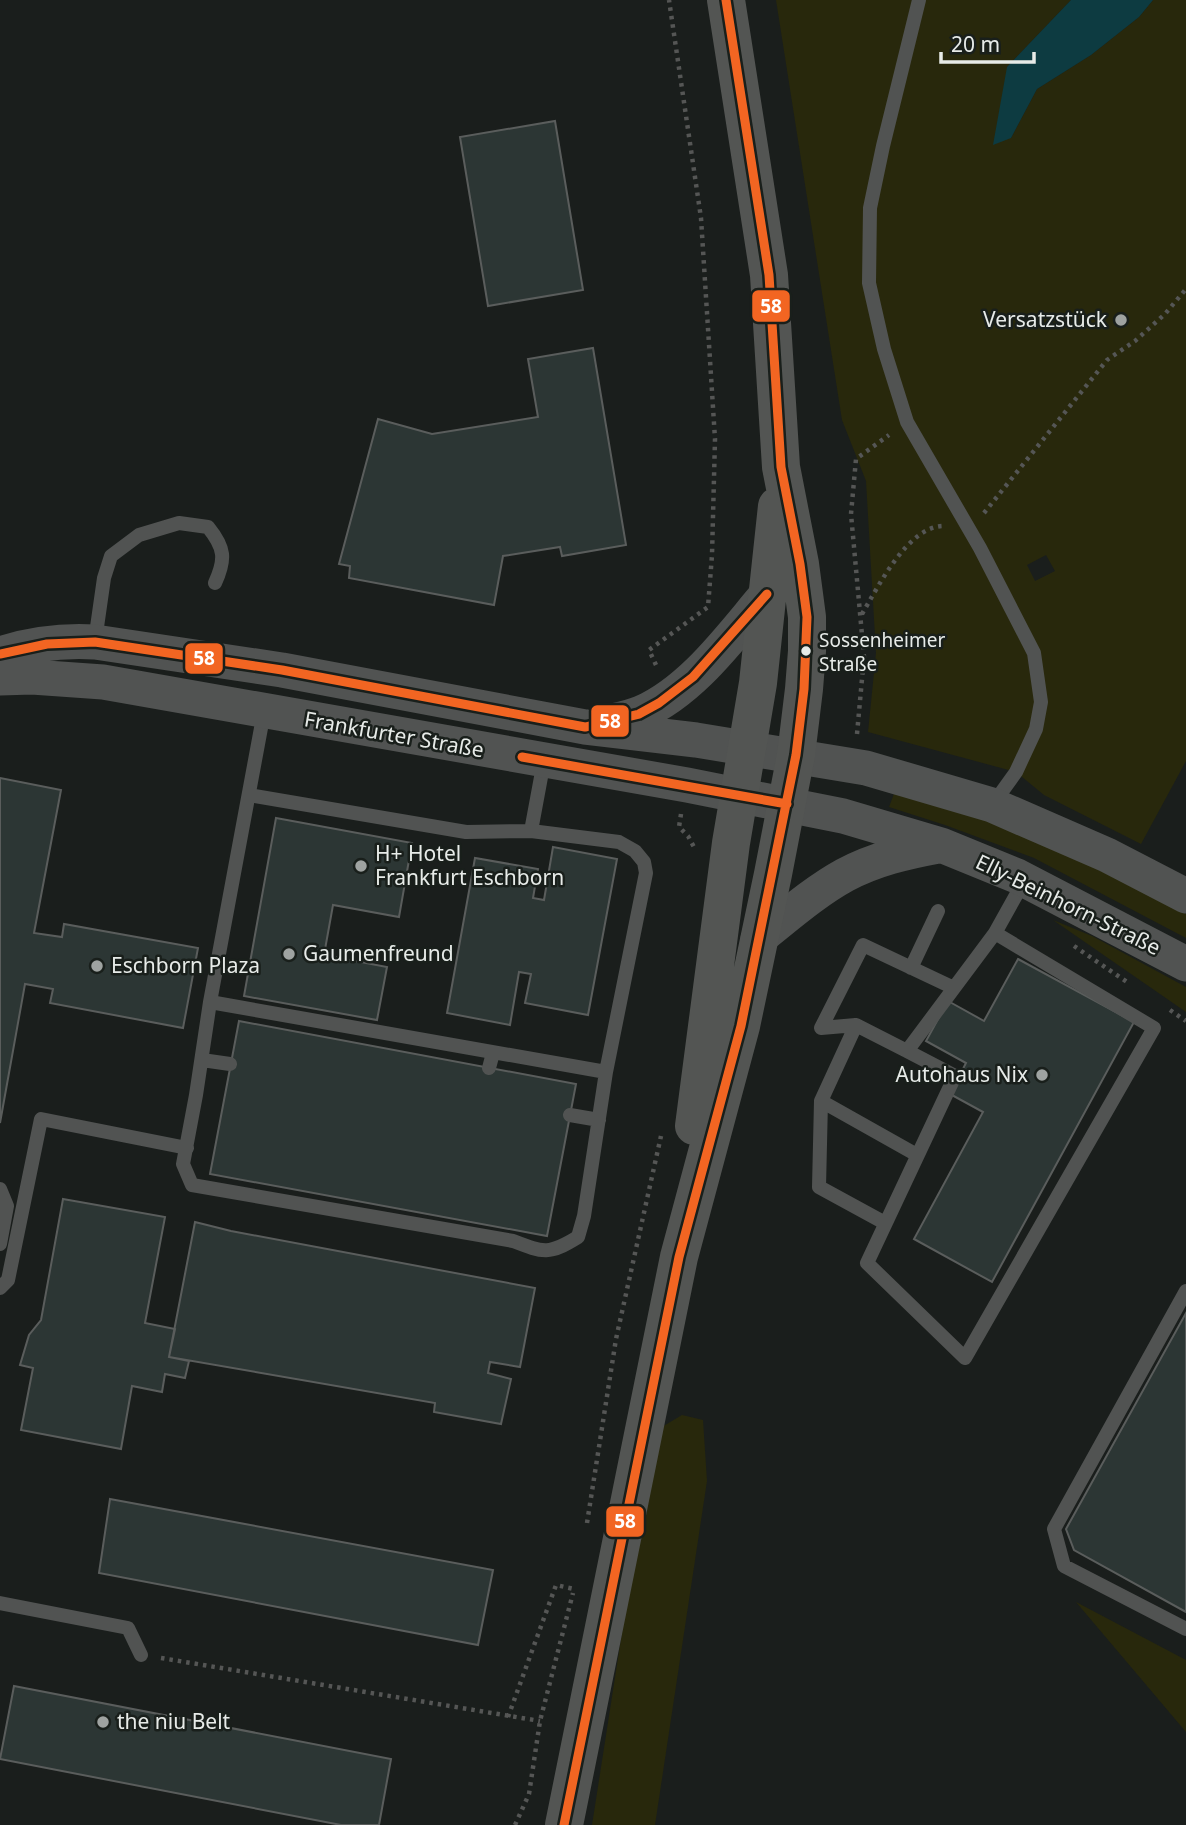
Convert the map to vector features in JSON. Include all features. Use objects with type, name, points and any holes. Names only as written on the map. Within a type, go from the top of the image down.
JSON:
[{"type":"main road","points":[[564,1825],[679,1257],[731,1067],[787,804],[796,755],[807,651],[807,617],[800,564],[781,467],[769,275],[726,0]]},
{"type":"main road","points":[[679,1257],[731,842],[758,683],[781,467]]},
{"type":"street","points":[[585,727],[639,714],[659,703],[715,654],[767,594]]},
{"type":"street","name":"Frankfurter Straße","points":[[0,654],[36,644],[95,642],[282,670],[585,727],[796,755]]},
{"type":"street","name":"Frankfurter Straße","points":[[0,678],[32,677],[103,682],[787,804]]},
{"type":"street","points":[[796,755],[854,766],[992,805],[1107,855],[1186,896]]},
{"type":"street","name":"Elly-Beinhorn-Straße","points":[[787,804],[843,816],[941,845],[1025,880],[1186,964]]},
{"type":"street","points":[[758,939],[818,892],[845,875],[899,853],[941,845]]},
{"type":"lane","points":[[919,0],[870,208],[869,283],[884,349],[907,422],[968,527],[1034,653],[1041,702],[1036,729],[1016,772],[992,805]]},
{"type":"lane","points":[[95,642],[104,578],[111,556],[139,535],[179,523],[208,527],[221,543],[223,566],[215,583]]},
{"type":"lane","points":[[249,795],[466,832],[531,831],[619,842],[635,851],[644,862],[646,873],[606,1072],[584,1216],[578,1237],[556,1251],[536,1250],[513,1241],[192,1185],[183,1164],[210,1002],[264,712]]},
{"type":"lane","points":[[531,831],[544,761]]},
{"type":"lane","points":[[907,1051],[995,933],[1025,880]]},
{"type":"lane","points":[[911,968],[938,911]]},
{"type":"lane","points":[[954,988],[863,945],[821,1028],[856,1025],[955,1076],[867,1263],[965,1358],[1154,1028],[995,933]]},
{"type":"lane","points":[[210,1002],[606,1072]]},
{"type":"lane","points":[[856,1025],[821,1101],[819,1187],[885,1223]]},
{"type":"lane","points":[[489,1068],[493,1053]]},
{"type":"lane","points":[[202,1060],[230,1064]]},
{"type":"lane","points":[[821,1101],[917,1155]]},
{"type":"lane","points":[[570,1115],[599,1120]]},
{"type":"lane","points":[[0,1288],[8,1280],[41,1119],[187,1148]]},
{"type":"lane","points":[[0,1189],[7,1206],[0,1244]]},
{"type":"lane","points":[[1186,1291],[1054,1529],[1064,1566],[1186,1629]]},
{"type":"lane","points":[[0,1603],[128,1628],[141,1655]]},
{"type":"path","points":[[669,0],[701,218],[715,439],[708,607],[649,650],[657,669],[678,689]]},
{"type":"path","points":[[860,616],[899,555],[923,531],[943,526],[968,527],[990,508],[1073,399],[1107,360],[1135,341],[1165,314],[1186,289]]},
{"type":"path","points":[[854,766],[864,657],[851,514],[856,459],[907,422]]},
{"type":"path","points":[[687,785],[679,827],[688,836],[700,859]]},
{"type":"path","points":[[1071,944],[1137,989]]},
{"type":"path","points":[[1160,1003],[1186,1021]]},
{"type":"path","points":[[586,1525],[616,1339],[662,1134]]},
{"type":"path","points":[[515,1825],[529,1794],[540,1721],[576,1576]]},
{"type":"path","points":[[508,1717],[556,1585],[574,1589]]},
{"type":"path","points":[[141,1655],[540,1721]]},
{"type":"shaded area","points":[[776,0],[1071,0],[1007,67],[1011,138],[1037,89],[1091,55],[1139,17],[1153,0],[1186,0],[1186,761],[1141,844],[1044,795],[1016,772],[868,732],[876,653],[866,481],[842,420]],"holes":[[[1046,555],[1055,571],[1035,581],[1027,565]]]},
{"type":"shaded area","points":[[895,791],[996,823],[1110,875],[1186,914],[1186,938],[1034,858],[889,807]]},
{"type":"shaded area","points":[[1053,920],[1092,936],[1186,987],[1186,1012]]},
{"type":"shaded area","points":[[682,1415],[703,1420],[707,1481],[655,1825],[592,1825],[631,1575],[662,1427]]},
{"type":"shaded area","points":[[1076,1602],[1186,1660],[1186,1732]]},
{"type":"water","points":[[1071,0],[1153,0],[1139,17],[1091,55],[1037,89],[1011,138],[993,145],[1007,67]]},
{"type":"building","points":[[555,121],[583,290],[488,306],[460,137]]},
{"type":"building","points":[[593,348],[626,545],[562,556],[560,547],[503,556],[494,605],[349,578],[350,566],[339,564],[378,419],[432,434],[538,417],[528,359]]},
{"type":"building","name":"Eschborn Plaza","points":[[0,778],[61,790],[34,933],[62,937],[64,924],[198,948],[183,1028],[50,1003],[53,989],[25,984],[0,1123]]},
{"type":"building","points":[[276,818],[412,843],[399,917],[333,905],[324,955],[387,967],[377,1020],[244,996]]},
{"type":"building","points":[[553,847],[617,859],[588,1015],[525,1003],[531,974],[519,972],[510,1025],[447,1013],[475,858],[538,869],[533,898],[544,900]]},
{"type":"building","points":[[1018,959],[1134,1022],[992,1282],[914,1239],[983,1112],[950,1094],[966,1063],[926,1041],[948,1001],[984,1021]]},
{"type":"building","points":[[239,1021],[576,1084],[547,1236],[210,1174]]},
{"type":"building","points":[[63,1199],[165,1217],[145,1323],[175,1329],[169,1357],[189,1361],[185,1378],[165,1374],[162,1392],[132,1386],[121,1449],[21,1430],[33,1368],[20,1365],[29,1335],[41,1320]]},
{"type":"building","points":[[195,1222],[535,1288],[520,1367],[490,1362],[488,1373],[511,1379],[501,1424],[434,1412],[435,1403],[169,1357]]},
{"type":"building","points":[[1186,1313],[1186,1612],[1074,1550],[1066,1529]]},
{"type":"building","points":[[110,1499],[493,1570],[478,1645],[99,1573]]},
{"type":"building","name":"the niu Belt","points":[[14,1686],[391,1759],[379,1825],[341,1825],[0,1759]]},
{"type":"transit line","name":"58","points":[[564,1825],[679,1257],[741,1026],[796,755],[804,689],[807,617],[800,564],[781,467],[769,275],[726,0]]},
{"type":"transit line","name":"58","points":[[0,654],[47,644],[95,642],[282,670],[585,727],[639,714],[659,703],[693,677],[767,594]]},
{"type":"transit line","name":"58","points":[[522,757],[787,804]]},
{"type":"place","name":"Versatzstück","points":[[1121,320]]},
{"type":"place","name":"Sossenheimer Straße","points":[[806,651]]},
{"type":"place","name":"H+ Hotel Frankfurt Eschborn","points":[[361,866]]},
{"type":"place","name":"Gaumenfreund","points":[[289,954]]},
{"type":"place","name":"Eschborn Plaza","points":[[97,966]]},
{"type":"place","name":"Autohaus Nix","points":[[1042,1075]]},
{"type":"place","name":"the niu Belt","points":[[103,1722]]}]
